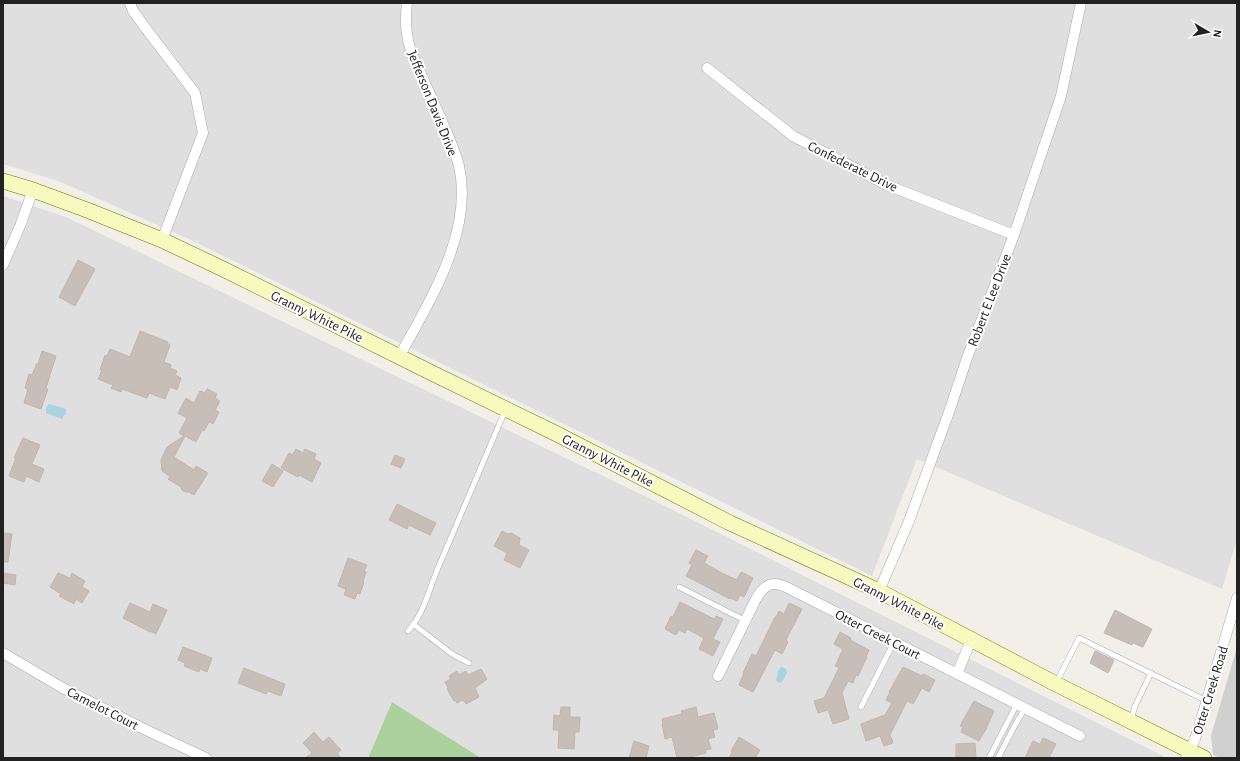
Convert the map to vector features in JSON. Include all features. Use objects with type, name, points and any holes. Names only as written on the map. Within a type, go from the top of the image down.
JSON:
[{"type":"main road","name":"Granny White Pike","points":[[3,181],[33,190],[87,210],[162,240],[223,269],[398,357],[506,408],[730,523],[879,591],[1130,721],[1188,754],[1204,758]]},
{"type":"street","points":[[130,3],[133,11],[195,93],[203,133],[162,240]]},
{"type":"street","name":"Jefferson Davis Drive","points":[[398,357],[428,302],[453,250],[462,202],[462,184],[452,143],[410,49],[405,18],[407,3]]},
{"type":"street","name":"Robert E Lee Drive","points":[[879,591],[909,521],[947,419],[967,358],[1014,235],[1061,96],[1081,3]]},
{"type":"street","name":"Confederate Drive","points":[[707,68],[792,136],[887,185],[1014,235]]},
{"type":"street","points":[[3,265],[20,226],[33,190]]},
{"type":"street","name":"Otter Creek Court","points":[[718,676],[760,592],[769,585],[775,584],[788,588],[1080,736]]},
{"type":"street","name":"Otter Creek Road","points":[[1188,754],[1195,739],[1207,701],[1237,598]]},
{"type":"street","points":[[957,674],[971,640]]},
{"type":"street","name":"Camelot Court","points":[[3,653],[61,687],[146,730],[206,758]]},
{"type":"lane","points":[[408,631],[421,610],[506,408]]},
{"type":"lane","points":[[679,587],[746,621]]},
{"type":"lane","points":[[413,624],[452,654],[469,663]]},
{"type":"lane","points":[[1056,684],[1079,638],[1207,701]]},
{"type":"lane","points":[[861,707],[894,642]]},
{"type":"lane","points":[[1130,721],[1151,673]]},
{"type":"lane","points":[[989,758],[1021,706]]},
{"type":"lane","points":[[994,750],[999,756],[1021,706]]},
{"type":"shaded area","points":[[3,3],[1237,3],[1237,539],[1222,589],[917,459],[872,576],[191,240],[61,182],[3,164]]},
{"type":"shaded area","points":[[3,196],[66,217],[657,502],[1165,757],[481,758],[392,702],[368,758],[3,758]]},
{"type":"shaded area","points":[[1237,647],[1237,758],[1220,758],[1213,755],[1211,736]]},
{"type":"green space","points":[[392,702],[481,758],[368,758]]},
{"type":"water","points":[[49,404],[66,409],[66,413],[62,419],[46,413],[46,408]]},
{"type":"water","points":[[781,667],[786,669],[787,673],[782,682],[779,683],[776,680],[778,671]]},
{"type":"building","points":[[78,260],[95,269],[75,306],[59,297]]},
{"type":"building","points":[[140,331],[168,342],[167,343],[170,345],[164,362],[171,365],[170,368],[177,371],[175,375],[181,378],[177,390],[170,387],[165,399],[149,393],[147,398],[122,389],[121,392],[111,388],[113,385],[98,379],[102,370],[100,370],[105,355],[107,356],[110,349],[130,357]]},
{"type":"building","points":[[42,351],[56,356],[46,388],[48,389],[41,409],[24,403],[28,389],[25,388],[29,374],[32,375],[37,363],[38,364]]},
{"type":"building","points":[[207,389],[217,394],[215,398],[220,401],[215,410],[219,412],[213,424],[209,422],[204,431],[202,430],[196,442],[185,436],[174,457],[194,470],[196,466],[208,473],[194,495],[189,492],[185,492],[181,487],[168,479],[170,477],[162,471],[161,460],[167,447],[184,436],[179,433],[187,418],[178,413],[186,398],[194,403],[200,391],[205,393]]},
{"type":"building","points":[[23,438],[40,445],[32,464],[44,469],[39,482],[26,476],[24,482],[9,476],[16,458],[14,458]]},
{"type":"building","points":[[296,449],[303,453],[305,449],[316,454],[314,459],[321,463],[312,482],[299,475],[298,477],[281,468],[289,453],[292,455]]},
{"type":"building","points":[[395,455],[405,459],[401,468],[391,464]]},
{"type":"building","points":[[272,464],[283,471],[273,487],[262,481]]},
{"type":"building","points":[[397,504],[436,523],[430,535],[409,525],[407,529],[389,520]]},
{"type":"building","points":[[502,531],[508,534],[511,533],[520,538],[519,545],[529,550],[520,568],[504,560],[507,553],[494,546]]},
{"type":"building","points":[[3,533],[12,534],[8,562],[3,562]]},
{"type":"building","points":[[696,550],[708,556],[704,563],[724,574],[737,580],[741,572],[753,578],[744,597],[740,595],[737,601],[730,599],[686,576],[692,565],[689,563]]},
{"type":"building","points":[[348,558],[367,565],[364,571],[366,572],[360,594],[357,593],[355,599],[344,595],[346,589],[338,586]]},
{"type":"building","points":[[3,573],[16,575],[15,585],[3,583]]},
{"type":"building","points":[[58,573],[70,578],[72,573],[85,581],[82,587],[89,591],[82,603],[76,599],[74,604],[59,596],[61,594],[50,587]]},
{"type":"building","points":[[680,602],[714,619],[716,616],[723,619],[713,639],[720,642],[713,656],[699,649],[704,638],[687,629],[685,633],[679,630],[676,635],[665,629]]},
{"type":"building","points":[[130,603],[150,612],[153,604],[167,610],[156,634],[123,618]]},
{"type":"building","points":[[789,603],[802,609],[786,640],[788,642],[782,654],[775,650],[753,692],[739,685],[752,654],[756,656],[775,617],[779,611],[784,614]]},
{"type":"building","points":[[1115,610],[1152,629],[1143,647],[1133,643],[1132,645],[1104,633]]},
{"type":"building","points":[[840,632],[851,638],[850,640],[869,650],[858,676],[856,675],[853,683],[848,681],[842,693],[849,719],[833,724],[828,710],[818,713],[814,701],[824,698],[839,668],[835,666],[843,649],[834,644]]},
{"type":"building","points":[[183,647],[212,658],[207,672],[200,669],[199,672],[184,666],[185,663],[178,660]]},
{"type":"building","points":[[1095,651],[1114,660],[1108,673],[1090,663]]},
{"type":"building","points":[[903,667],[935,680],[929,692],[922,688],[913,704],[907,701],[890,735],[893,743],[884,746],[880,736],[866,741],[861,724],[885,715],[892,703],[886,700],[889,692]]},
{"type":"building","points":[[244,668],[285,684],[281,696],[268,691],[266,694],[238,683]]},
{"type":"building","points":[[481,669],[487,679],[475,688],[479,697],[466,704],[463,700],[457,703],[455,700],[454,701],[445,682],[451,679],[449,676],[457,671],[459,675],[466,671],[468,675]]},
{"type":"building","points":[[974,701],[994,711],[979,741],[961,732],[963,727],[960,726]]},
{"type":"building","points":[[561,707],[570,707],[570,717],[580,717],[579,732],[575,732],[574,749],[558,748],[559,730],[553,730],[554,715],[560,716]]},
{"type":"building","points":[[696,707],[698,717],[714,713],[718,729],[713,730],[715,737],[708,739],[711,749],[705,750],[706,753],[687,758],[677,758],[672,737],[665,739],[662,719],[682,714],[681,711]]},
{"type":"building","points":[[314,732],[323,742],[329,737],[341,750],[337,753],[341,758],[305,758],[312,753],[303,743]]},
{"type":"building","points":[[739,737],[760,750],[755,758],[729,758],[732,752],[731,751]]},
{"type":"building","points":[[1043,738],[1056,744],[1049,758],[1025,758],[1033,741],[1040,744]]},
{"type":"building","points":[[634,741],[649,746],[646,758],[629,758]]},
{"type":"building","points":[[975,743],[976,758],[956,758],[956,744]]}]
